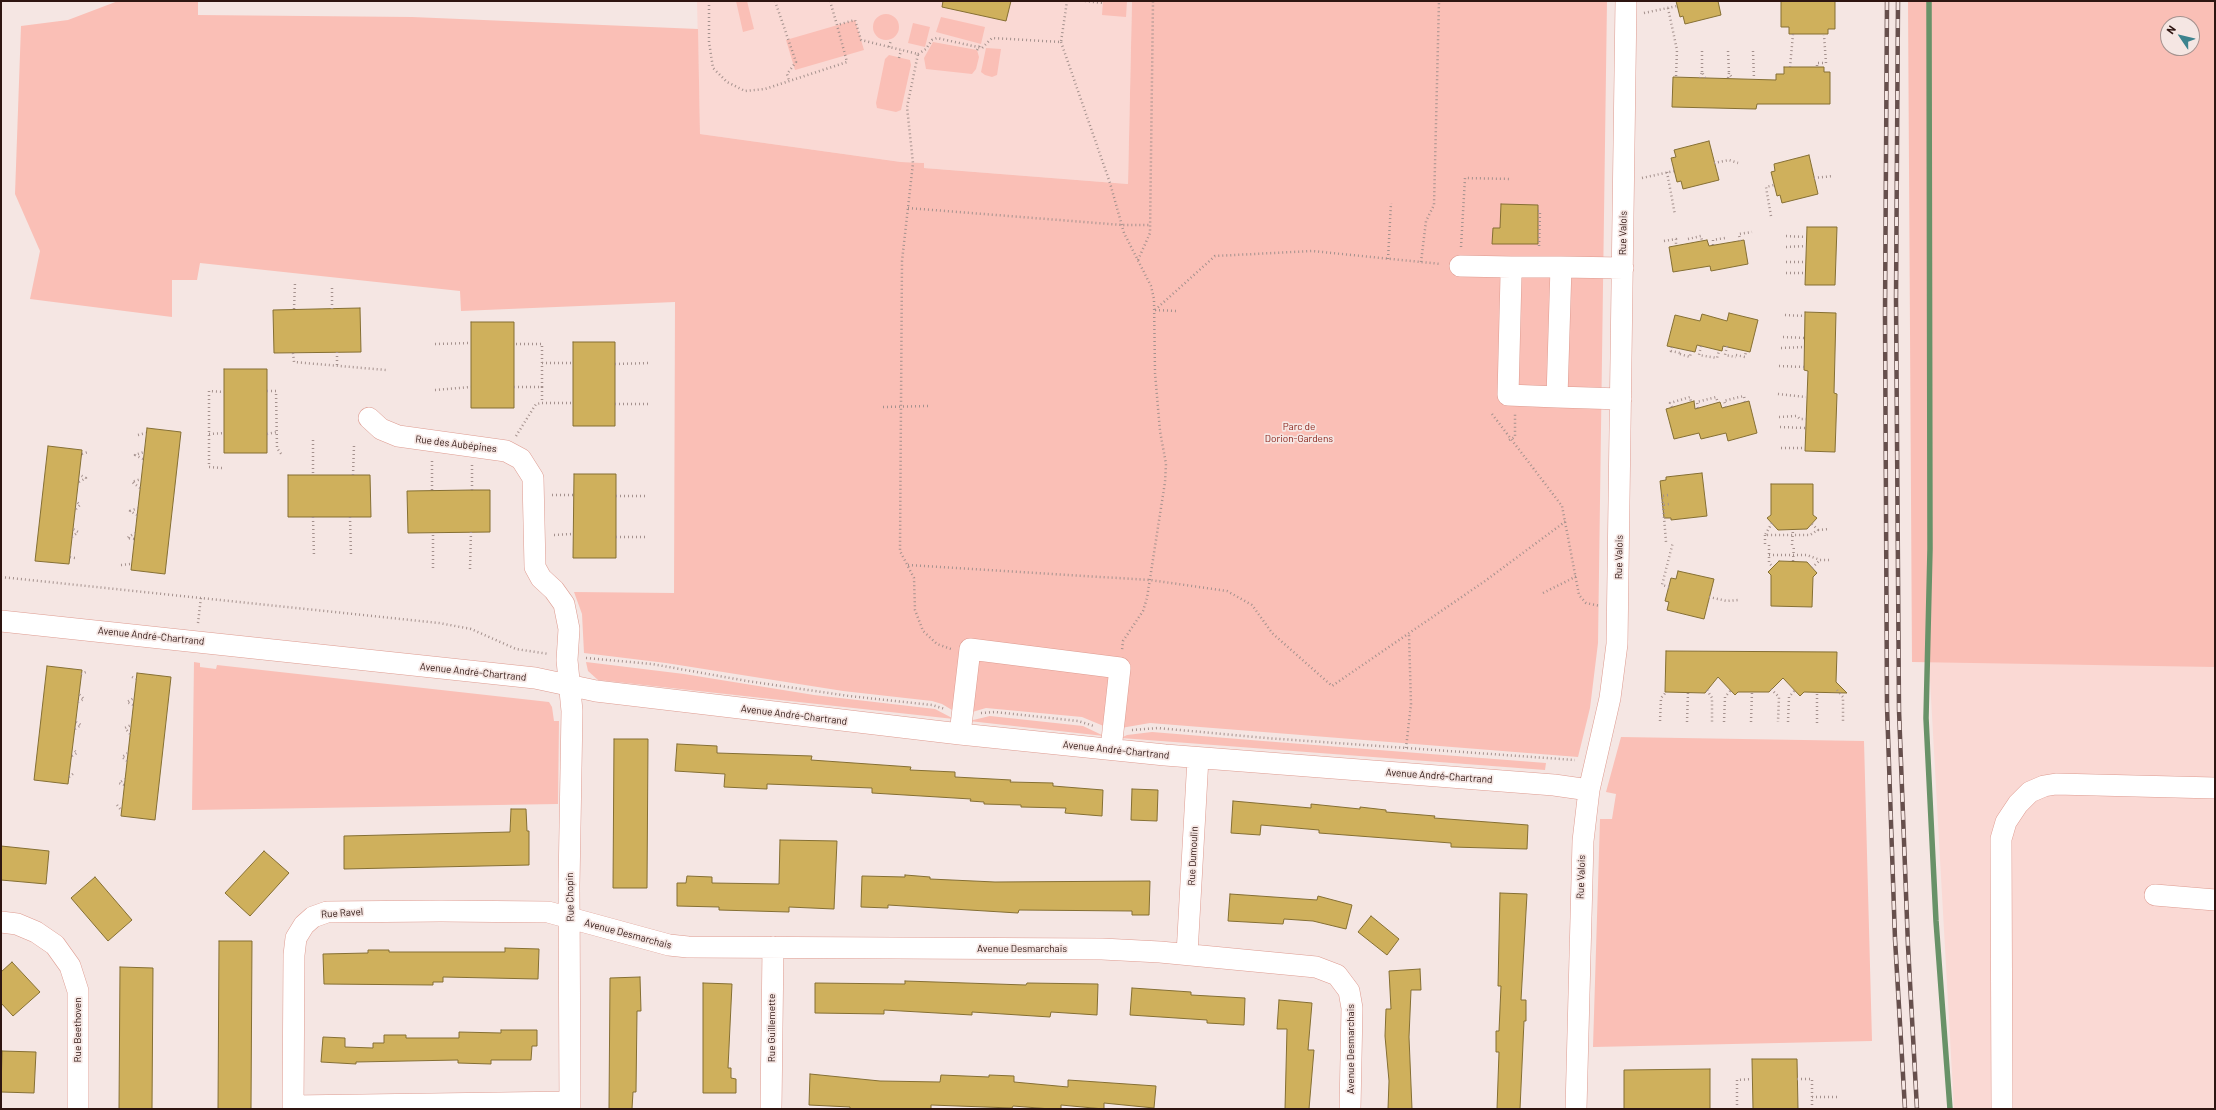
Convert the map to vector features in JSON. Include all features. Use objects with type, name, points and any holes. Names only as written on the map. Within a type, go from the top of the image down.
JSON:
[{"type":"street","name":"Rue Valois","points":[[1576,1109],[1582,863],[1589,790],[1606,718],[1616,660],[1623,268],[1633,8]]},
{"type":"street","points":[[1460,266],[1623,268]]},
{"type":"street","points":[[1511,267],[1508,395],[1621,400]]},
{"type":"street","points":[[1557,397],[1561,267]]},
{"type":"street","name":"Rue des Aubépines","points":[[369,418],[382,429],[398,436],[498,449],[513,454],[525,464],[534,484],[535,567],[541,578],[560,597],[568,616],[569,639],[567,660],[569,685]]},
{"type":"street","name":"Avenue André-Chartrand","points":[[1,621],[527,677],[596,691],[960,734],[1198,758],[1554,785],[1589,790]]},
{"type":"street","points":[[960,734],[970,649],[1120,668],[1111,749]]},
{"type":"street","name":"Rue Chopin","points":[[569,685],[572,711],[569,885],[570,1105]]},
{"type":"street","name":"Rue Dumoulin","points":[[1187,954],[1198,758]]},
{"type":"street","points":[[2002,1109],[2001,839],[2006,822],[2018,804],[2030,792],[2044,786],[2056,784],[2215,788]]},
{"type":"street","points":[[2155,896],[2215,900]]},
{"type":"street","name":"Rue Ravel","points":[[293,1108],[294,955],[299,932],[313,917],[334,912],[441,911],[548,912],[570,918]]},
{"type":"street","name":"Avenue Desmarchais","points":[[570,918],[678,946],[772,948],[1090,949],[1187,954],[1310,966],[1331,971],[1342,980],[1350,991],[1350,1109]]},
{"type":"street","name":"Rue Beethoven","points":[[1,922],[17,924],[36,932],[55,945],[70,966],[78,991],[78,1109]]},
{"type":"street","name":"Rue Guillemette","points":[[771,1109],[772,948]]},
{"type":"street","points":[[293,1108],[570,1105]]},
{"type":"path","points":[[709,1],[710,58],[713,68],[718,75],[736,88],[755,91],[847,62],[830,1]]},
{"type":"path","points":[[776,1],[796,62],[788,74],[789,81]]},
{"type":"path","points":[[1067,1],[1061,42],[1110,182],[1122,225],[1151,286],[1155,310],[1155,373],[1160,430],[1166,464],[1165,482],[1150,580],[1143,611],[1123,641]]},
{"type":"path","points":[[1085,1],[1103,3]]},
{"type":"path","points":[[1138,260],[1150,233],[1153,1]]},
{"type":"path","points":[[1421,262],[1426,221],[1434,205],[1439,1]]},
{"type":"path","points":[[1633,8],[1668,8],[1677,6]]},
{"type":"path","points":[[1668,8],[1677,50],[1676,77]]},
{"type":"path","points":[[837,25],[855,20],[862,40],[918,54],[926,49],[928,43],[937,38],[980,46],[986,46],[992,38],[1061,42]]},
{"type":"path","points":[[1790,68],[1793,34]]},
{"type":"path","points":[[1817,66],[1816,63],[1826,63],[1824,35]]},
{"type":"path","points":[[889,47],[891,40]]},
{"type":"path","points":[[977,50],[980,46]]},
{"type":"path","points":[[899,58],[902,50]]},
{"type":"path","points":[[1700,78],[1702,72],[1702,51]]},
{"type":"path","points":[[1728,51],[1728,78]]},
{"type":"path","points":[[1753,51],[1754,79]]},
{"type":"path","points":[[918,54],[907,108],[913,163],[902,261],[900,551],[914,578],[915,610],[923,631],[937,644],[957,650]]},
{"type":"path","points":[[1702,72],[1705,78]]},
{"type":"path","points":[[1729,73],[1732,78]]},
{"type":"path","points":[[1714,163],[1729,160],[1738,163]]},
{"type":"path","points":[[1638,179],[1674,170]]},
{"type":"path","points":[[1667,172],[1675,215]]},
{"type":"path","points":[[1814,178],[1833,176]]},
{"type":"path","points":[[1155,310],[1215,256],[1312,252],[1460,266],[1465,178],[1511,179]]},
{"type":"path","points":[[1771,216],[1766,187],[1774,184]]},
{"type":"path","points":[[1388,259],[1391,204]]},
{"type":"path","points":[[908,208],[1122,225],[1150,225]]},
{"type":"path","points":[[1538,211],[1540,211],[1539,253]]},
{"type":"path","points":[[1740,241],[1739,234],[1752,232]]},
{"type":"path","points":[[1688,239],[1701,236],[1702,241]]},
{"type":"path","points":[[1786,236],[1806,237]]},
{"type":"path","points":[[1713,245],[1713,240],[1725,238]]},
{"type":"path","points":[[1664,241],[1676,239],[1676,246]]},
{"type":"path","points":[[1786,247],[1806,246]]},
{"type":"path","points":[[1786,262],[1806,262]]},
{"type":"path","points":[[1786,273],[1806,273]]},
{"type":"path","points":[[294,309],[295,283]]},
{"type":"path","points":[[332,287],[332,309]]},
{"type":"path","points":[[1155,310],[1177,311]]},
{"type":"path","points":[[1785,315],[1805,316]]},
{"type":"path","points":[[1783,337],[1805,338]]},
{"type":"path","points":[[435,344],[471,344]]},
{"type":"path","points":[[514,344],[542,344],[542,403]]},
{"type":"path","points":[[1701,346],[1699,355],[1718,358],[1719,351]]},
{"type":"path","points":[[1727,346],[1726,355],[1744,357],[1746,351]]},
{"type":"path","points":[[1672,347],[1671,351],[1680,354],[1690,356],[1691,352]]},
{"type":"path","points":[[1781,348],[1804,347]]},
{"type":"path","points":[[337,352],[337,366]]},
{"type":"path","points":[[294,353],[294,362],[386,370]]},
{"type":"path","points":[[542,363],[573,363]]},
{"type":"path","points":[[615,364],[649,363]]},
{"type":"path","points":[[1779,366],[1804,367]]},
{"type":"path","points":[[435,390],[471,387]]},
{"type":"path","points":[[514,387],[542,387]]},
{"type":"path","points":[[222,468],[208,467],[209,391],[224,392]]},
{"type":"path","points":[[267,391],[276,391],[277,448],[282,455]]},
{"type":"path","points":[[1778,394],[1806,397]]},
{"type":"path","points":[[1726,407],[1724,401],[1734,398],[1744,396],[1745,402]]},
{"type":"path","points":[[1672,407],[1670,403],[1690,397],[1691,402]]},
{"type":"path","points":[[1698,408],[1696,402],[1716,397],[1718,403]]},
{"type":"path","points":[[512,442],[536,404],[573,403]]},
{"type":"path","points":[[615,404],[649,404]]},
{"type":"path","points":[[883,407],[928,406]]},
{"type":"path","points":[[1509,440],[1515,437],[1515,410]]},
{"type":"path","points":[[1492,414],[1512,438],[1562,506],[1580,595],[1586,603],[1593,606],[1601,606]]},
{"type":"path","points":[[1779,417],[1798,416],[1800,419],[1806,419]]},
{"type":"path","points":[[1780,427],[1805,428]]},
{"type":"path","points":[[267,434],[277,432]]},
{"type":"path","points":[[138,435],[146,433]]},
{"type":"path","points":[[209,434],[224,433]]},
{"type":"path","points":[[312,440],[313,475]]},
{"type":"path","points":[[353,475],[354,446]]},
{"type":"path","points":[[1781,448],[1805,448]]},
{"type":"path","points":[[82,454],[88,452]]},
{"type":"path","points":[[143,459],[135,455],[144,452]]},
{"type":"path","points":[[432,458],[432,490]]},
{"type":"path","points":[[472,462],[472,490]]},
{"type":"path","points":[[79,482],[86,478],[80,475]]},
{"type":"path","points":[[140,488],[132,482],[141,479]]},
{"type":"path","points":[[1666,542],[1662,496],[1668,494]]},
{"type":"path","points":[[544,495],[574,495]]},
{"type":"path","points":[[616,496],[648,496]]},
{"type":"path","points":[[76,502],[80,505],[76,510]]},
{"type":"path","points":[[1663,505],[1669,504]]},
{"type":"path","points":[[137,515],[130,511],[138,508]]},
{"type":"path","points":[[313,517],[314,556]]},
{"type":"path","points":[[350,517],[350,556]]},
{"type":"path","points":[[907,565],[1150,580],[1227,591],[1252,605],[1272,633],[1332,686],[1485,581],[1566,521]]},
{"type":"path","points":[[1765,544],[1765,534],[1772,524]]},
{"type":"path","points":[[1812,524],[1818,530]]},
{"type":"path","points":[[72,537],[78,532],[74,529]]},
{"type":"path","points":[[1765,534],[1810,535],[1818,530],[1829,529]]},
{"type":"path","points":[[1793,530],[1793,561]]},
{"type":"path","points":[[433,532],[433,568]]},
{"type":"path","points":[[470,569],[471,532]]},
{"type":"path","points":[[134,539],[127,538],[135,533]]},
{"type":"path","points":[[551,536],[573,534]]},
{"type":"path","points":[[616,537],[647,537]]},
{"type":"path","points":[[1668,587],[1662,585],[1673,542]]},
{"type":"path","points":[[1770,545],[1769,563],[1773,567]]},
{"type":"path","points":[[1769,554],[1807,555],[1820,560],[1829,560]]},
{"type":"path","points":[[70,557],[75,558]]},
{"type":"path","points":[[1812,568],[1820,560]]},
{"type":"path","points":[[121,565],[132,564]]},
{"type":"path","points":[[1543,593],[1576,576]]},
{"type":"path","points":[[1,578],[201,597],[458,626],[485,634],[516,649],[548,654]]},
{"type":"path","name":"Avenue André-Chartrand","points":[[197,630],[201,597]]},
{"type":"path","points":[[1709,597],[1727,601],[1738,600]]},
{"type":"path","points":[[1406,748],[1411,704],[1409,633]]},
{"type":"path","points":[[585,658],[652,664],[814,691],[932,705],[951,712]]},
{"type":"path","points":[[81,674],[86,672]]},
{"type":"path","points":[[132,676],[136,679]]},
{"type":"path","points":[[1771,689],[1779,698],[1778,722]]},
{"type":"path","points":[[1707,690],[1712,698],[1712,722]]},
{"type":"path","points":[[1724,722],[1725,698],[1730,690]]},
{"type":"path","points":[[1788,722],[1789,698],[1795,690]]},
{"type":"path","points":[[1837,690],[1843,698],[1843,723]]},
{"type":"path","points":[[1660,721],[1661,698],[1667,691]]},
{"type":"path","points":[[1687,722],[1688,692]]},
{"type":"path","points":[[1751,722],[1752,692]]},
{"type":"path","points":[[1817,692],[1817,723]]},
{"type":"path","points":[[78,702],[84,699],[79,694]]},
{"type":"path","points":[[133,705],[127,702],[134,698]]},
{"type":"path","name":"Avenue André-Chartrand","points":[[978,714],[995,712],[1078,721],[1096,727]]},
{"type":"path","points":[[75,729],[81,725],[76,722]]},
{"type":"path","points":[[130,734],[125,728],[131,725]]},
{"type":"path","name":"Avenue André-Chartrand","points":[[1126,731],[1158,728],[1578,760]]},
{"type":"path","points":[[72,749],[77,752],[72,756]]},
{"type":"path","points":[[127,761],[122,757],[128,753]]},
{"type":"path","points":[[69,777],[74,774]]},
{"type":"path","points":[[124,785],[119,783],[125,779]]},
{"type":"path","points":[[117,805],[121,810]]},
{"type":"path","points":[[1737,1109],[1737,1080],[1752,1079]]},
{"type":"path","points":[[1797,1079],[1812,1079],[1812,1109]]},
{"type":"path","points":[[1812,1097],[1837,1097]]},
{"type":"shaded area","points":[[697,1],[1132,1],[1128,184],[924,168],[924,163],[901,162],[700,134]]},
{"type":"shaded area","points":[[1928,644],[2215,662],[2215,1109],[1954,1109]]},
{"type":"green space","name":"Parc de Dorion-Gardens","points":[[118,1],[198,1],[198,15],[412,17],[698,29],[700,134],[901,162],[924,163],[924,168],[1128,184],[1132,1],[1607,1],[1598,643],[1590,708],[1578,757],[1150,723],[1121,728],[1106,727],[1082,717],[986,708],[969,713],[957,713],[942,704],[932,701],[843,691],[666,663],[584,653],[582,614],[574,592],[674,593],[675,302],[461,311],[460,291],[200,263],[197,280],[172,280],[172,317],[30,299],[40,251],[15,194],[21,26],[68,20]]},
{"type":"green space","points":[[736,1],[747,1],[754,29],[743,32]]},
{"type":"green space","points":[[1103,1],[1127,1],[1126,17],[1102,15]]},
{"type":"green space","points":[[1908,1],[2215,1],[2215,667],[1912,662]]},
{"type":"green space","points":[[886,14],[895,18],[899,27],[895,36],[886,40],[877,36],[873,27],[877,18]]},
{"type":"green space","points":[[941,17],[985,27],[981,44],[936,32]]},
{"type":"green space","points":[[855,20],[864,50],[795,70],[786,40]]},
{"type":"green space","points":[[913,23],[930,27],[925,47],[908,43]]},
{"type":"green space","points":[[933,42],[977,50],[979,57],[976,69],[972,74],[926,69],[924,58]]},
{"type":"green space","points":[[986,48],[1001,49],[997,75],[992,77],[981,72]]},
{"type":"green space","points":[[889,55],[910,60],[911,65],[901,110],[896,112],[877,108],[876,103],[885,59]]},
{"type":"green space","points":[[194,662],[200,663],[200,667],[216,669],[217,665],[549,702],[552,707],[554,721],[559,721],[558,804],[192,810]]},
{"type":"green space","points":[[586,662],[684,674],[814,695],[935,709],[954,719],[598,680],[588,671]]},
{"type":"green space","points":[[990,716],[1083,726],[1104,736],[969,721]]},
{"type":"green space","points":[[1152,732],[1546,763],[1545,770],[1121,738],[1127,735]]},
{"type":"green space","points":[[1621,737],[1864,741],[1872,1041],[1593,1047],[1600,819],[1612,819],[1616,794],[1606,792]]},
{"type":"building","points":[[943,1],[1011,1],[1006,21],[942,7]]},
{"type":"building","points":[[1676,1],[1718,1],[1721,15],[1685,24],[1683,16],[1680,17]]},
{"type":"building","points":[[1781,1],[1835,1],[1835,29],[1828,29],[1828,34],[1789,34],[1789,27],[1781,27]]},
{"type":"building","points":[[1784,67],[1824,67],[1824,72],[1830,72],[1830,104],[1757,104],[1756,109],[1672,107],[1673,77],[1776,80],[1776,74],[1784,74]]},
{"type":"building","points":[[1709,141],[1719,180],[1683,189],[1681,181],[1677,182],[1671,158],[1676,157],[1674,150]]},
{"type":"building","points":[[1809,155],[1818,194],[1782,203],[1780,195],[1777,196],[1771,172],[1775,171],[1774,164]]},
{"type":"building","points":[[1501,204],[1538,205],[1538,244],[1492,244],[1493,228],[1500,228]]},
{"type":"building","points":[[1807,227],[1837,227],[1835,285],[1805,285]]},
{"type":"building","points":[[1707,240],[1709,246],[1744,240],[1748,264],[1711,271],[1710,266],[1673,272],[1669,247]]},
{"type":"building","points":[[360,308],[361,352],[274,353],[273,310]]},
{"type":"building","points":[[1805,312],[1836,313],[1834,393],[1837,394],[1835,452],[1805,451],[1808,371],[1804,370]]},
{"type":"building","points":[[1729,313],[1758,320],[1750,352],[1723,346],[1722,351],[1697,345],[1695,352],[1667,346],[1675,315],[1700,321],[1702,314],[1727,321]]},
{"type":"building","points":[[471,322],[514,322],[514,408],[471,408]]},
{"type":"building","points":[[573,342],[615,342],[615,426],[573,426]]},
{"type":"building","points":[[224,369],[267,369],[267,453],[224,453]]},
{"type":"building","points":[[1694,401],[1695,409],[1720,402],[1722,408],[1749,401],[1757,433],[1728,441],[1726,433],[1701,439],[1699,433],[1674,439],[1666,409]]},
{"type":"building","points":[[147,428],[181,432],[165,574],[131,570]]},
{"type":"building","points":[[48,446],[82,450],[69,564],[35,561]]},
{"type":"building","points":[[1702,473],[1707,516],[1671,520],[1671,518],[1664,518],[1660,481],[1666,480],[1666,477]]},
{"type":"building","points":[[574,474],[616,474],[616,558],[573,558]]},
{"type":"building","points":[[288,475],[370,475],[371,517],[288,517]]},
{"type":"building","points":[[1771,484],[1813,484],[1813,515],[1817,518],[1807,529],[1778,530],[1767,518],[1771,515]]},
{"type":"building","points":[[490,490],[490,532],[408,533],[407,491]]},
{"type":"building","points":[[1779,561],[1807,562],[1817,573],[1813,577],[1812,607],[1771,606],[1771,575],[1768,572]]},
{"type":"building","points":[[1678,571],[1714,579],[1704,619],[1667,610],[1669,602],[1665,601],[1671,578],[1676,579]]},
{"type":"building","points":[[1666,651],[1837,652],[1836,682],[1847,693],[1804,692],[1800,696],[1783,678],[1769,692],[1738,692],[1735,695],[1718,677],[1705,693],[1665,692]]},
{"type":"building","points":[[47,666],[82,670],[68,784],[34,780]]},
{"type":"building","points":[[137,673],[171,677],[155,820],[121,816]]},
{"type":"building","points":[[614,739],[648,739],[647,888],[613,888]]},
{"type":"building","points":[[677,744],[717,746],[717,753],[812,756],[811,760],[911,767],[910,770],[955,772],[955,777],[1011,780],[1010,782],[1053,783],[1053,786],[1103,790],[1102,816],[1065,813],[1066,808],[1021,807],[1021,805],[984,804],[984,802],[970,801],[971,799],[872,793],[872,788],[767,784],[767,789],[724,787],[725,774],[675,771]]},
{"type":"building","points":[[1132,789],[1158,790],[1157,821],[1131,820]]},
{"type":"building","points":[[1233,801],[1311,808],[1311,804],[1360,809],[1360,807],[1386,810],[1386,812],[1435,816],[1434,818],[1528,825],[1527,849],[1451,847],[1451,843],[1319,833],[1319,830],[1261,825],[1260,835],[1231,833]]},
{"type":"building","points":[[511,809],[526,809],[527,831],[529,831],[529,865],[344,869],[344,836],[510,832]]},
{"type":"building","points":[[780,840],[837,841],[834,909],[789,907],[789,912],[719,910],[719,907],[677,906],[677,883],[686,883],[687,876],[712,877],[712,883],[779,884]]},
{"type":"building","points":[[1,846],[49,851],[46,884],[1,880]]},
{"type":"building","points":[[264,851],[289,873],[250,916],[225,893]]},
{"type":"building","points":[[905,875],[930,877],[930,879],[995,882],[1150,881],[1149,915],[1132,915],[1132,911],[1019,910],[1018,913],[888,905],[888,908],[861,907],[862,876],[905,877]]},
{"type":"building","points":[[95,877],[132,920],[108,941],[71,898]]},
{"type":"building","points":[[1500,893],[1527,894],[1521,1000],[1526,1000],[1526,1021],[1524,1021],[1520,1109],[1497,1109],[1499,1052],[1496,1052],[1496,1031],[1499,1031],[1501,986],[1498,986]]},
{"type":"building","points":[[1230,894],[1317,900],[1318,896],[1352,905],[1346,929],[1313,921],[1284,919],[1283,924],[1228,921]]},
{"type":"building","points":[[1371,916],[1399,939],[1387,955],[1358,932]]},
{"type":"building","points":[[219,941],[252,941],[251,1109],[218,1109]]},
{"type":"building","points":[[505,948],[539,949],[538,979],[443,977],[443,982],[433,982],[433,985],[324,984],[323,954],[368,953],[368,950],[389,950],[389,952],[505,952]]},
{"type":"building","points":[[12,962],[40,992],[13,1016],[1,1003],[1,972]]},
{"type":"building","points":[[120,967],[153,968],[152,1109],[119,1109]]},
{"type":"building","points":[[1420,969],[1421,990],[1411,990],[1409,1037],[1412,1109],[1388,1109],[1389,1081],[1385,1036],[1386,1009],[1391,1009],[1389,971]]},
{"type":"building","points":[[640,977],[641,1011],[637,1011],[636,1092],[633,1092],[632,1109],[609,1109],[610,978]]},
{"type":"building","points":[[905,981],[1026,985],[1027,983],[1098,984],[1097,1015],[1051,1012],[1050,1017],[972,1012],[972,1015],[884,1010],[884,1014],[815,1013],[815,983],[905,984]]},
{"type":"building","points":[[703,983],[732,984],[728,1068],[731,1068],[731,1078],[736,1079],[736,1093],[703,1093]]},
{"type":"building","points":[[1132,988],[1191,992],[1191,995],[1245,998],[1244,1025],[1207,1023],[1207,1020],[1130,1015]]},
{"type":"building","points":[[1279,1000],[1312,1003],[1308,1050],[1314,1050],[1309,1109],[1285,1109],[1287,1029],[1277,1029]]},
{"type":"building","points":[[501,1030],[537,1030],[537,1046],[532,1046],[531,1060],[491,1060],[491,1064],[458,1063],[458,1060],[356,1062],[356,1064],[321,1062],[323,1037],[345,1038],[345,1047],[373,1048],[373,1043],[384,1043],[384,1035],[406,1035],[406,1038],[459,1038],[459,1032],[501,1033]]},
{"type":"building","points":[[2,1051],[36,1052],[34,1093],[1,1092]]},
{"type":"building","points":[[1752,1059],[1797,1059],[1798,1109],[1753,1109]]},
{"type":"building","points":[[1710,1069],[1710,1109],[1624,1109],[1624,1070]]},
{"type":"building","points":[[810,1074],[880,1081],[940,1082],[941,1075],[989,1077],[989,1075],[1014,1076],[1014,1082],[1068,1087],[1068,1080],[1156,1086],[1154,1108],[1104,1103],[1104,1109],[1061,1105],[1061,1109],[1051,1109],[1013,1106],[1012,1108],[931,1105],[931,1109],[850,1109],[850,1107],[809,1105]]},
{"type":"waterway","points":[[1929,1],[1930,549],[1926,718],[1936,921],[1950,1109]]},
{"type":"railway","points":[[1887,1],[1885,314],[1887,706],[1895,939],[1905,1109]]},
{"type":"railway","points":[[1898,1],[1896,299],[1899,710],[1908,946],[1917,1109]]}]
